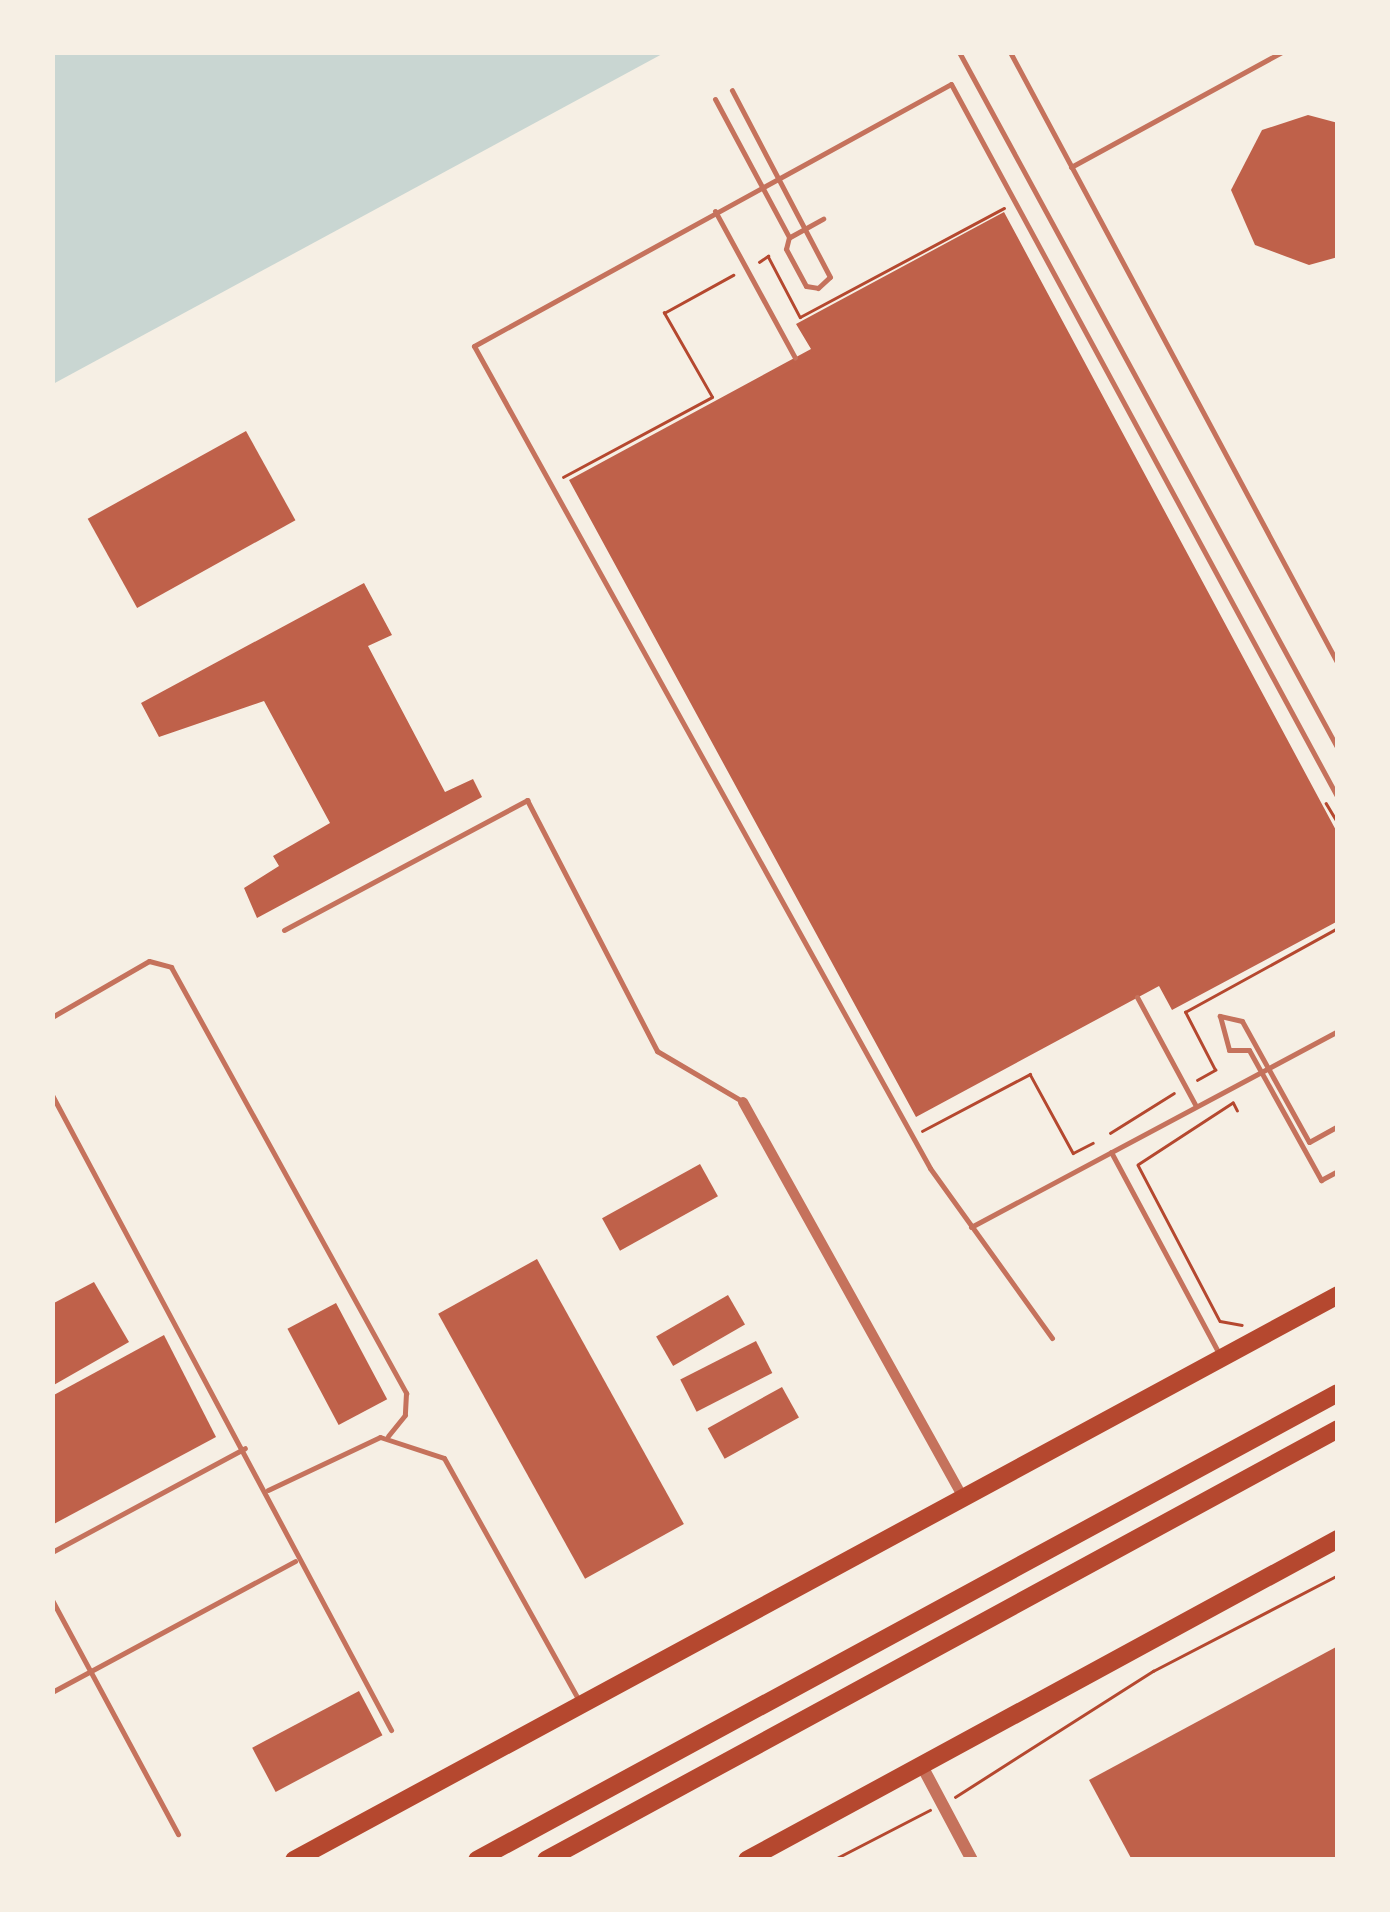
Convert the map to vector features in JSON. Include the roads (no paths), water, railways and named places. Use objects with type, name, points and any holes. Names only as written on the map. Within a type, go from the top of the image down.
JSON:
[{"type":"highway","points":[[294,1860],[1338,1295]]},
{"type":"highway","points":[[477,1860],[1338,1393]]},
{"type":"highway","points":[[546,1860],[1338,1430]]},
{"type":"highway","points":[[747,1860],[1338,1539]]},
{"type":"street","points":[[743,1102],[964,1498]]},
{"type":"street","points":[[922,1766],[972,1860]]},
{"type":"lane","points":[[959,52],[1338,749]]},
{"type":"lane","points":[[1010,52],[1337,662]]},
{"type":"lane","points":[[1071,167],[1282,52]]},
{"type":"lane","points":[[1052,1338],[971,1227],[474,346],[950,84],[1338,798]]},
{"type":"lane","points":[[715,99],[789,237],[786,249],[806,286],[818,288],[830,277],[732,90]]},
{"type":"lane","points":[[715,211],[795,358]]},
{"type":"lane","points":[[789,237],[823,219]]},
{"type":"lane","points":[[284,930],[527,800],[657,1051],[743,1102]]},
{"type":"lane","points":[[52,1016],[149,961],[172,967],[406,1393],[388,1436],[268,1490]]},
{"type":"lane","points":[[1137,998],[1196,1106]]},
{"type":"lane","points":[[1338,1126],[1308,1142],[1236,1014],[1220,1016],[1229,1050],[1249,1050],[1320,1180],[1338,1171]]},
{"type":"lane","points":[[971,1227],[1338,1030]]},
{"type":"lane","points":[[52,1094],[268,1490],[295,1561],[391,1730]]},
{"type":"lane","points":[[1111,1152],[1222,1358]]},
{"type":"lane","points":[[388,1436],[454,1468],[582,1705]]},
{"type":"lane","points":[[52,1552],[245,1448]]},
{"type":"lane","points":[[52,1692],[295,1561]]},
{"type":"lane","points":[[52,1600],[178,1834]]}]
